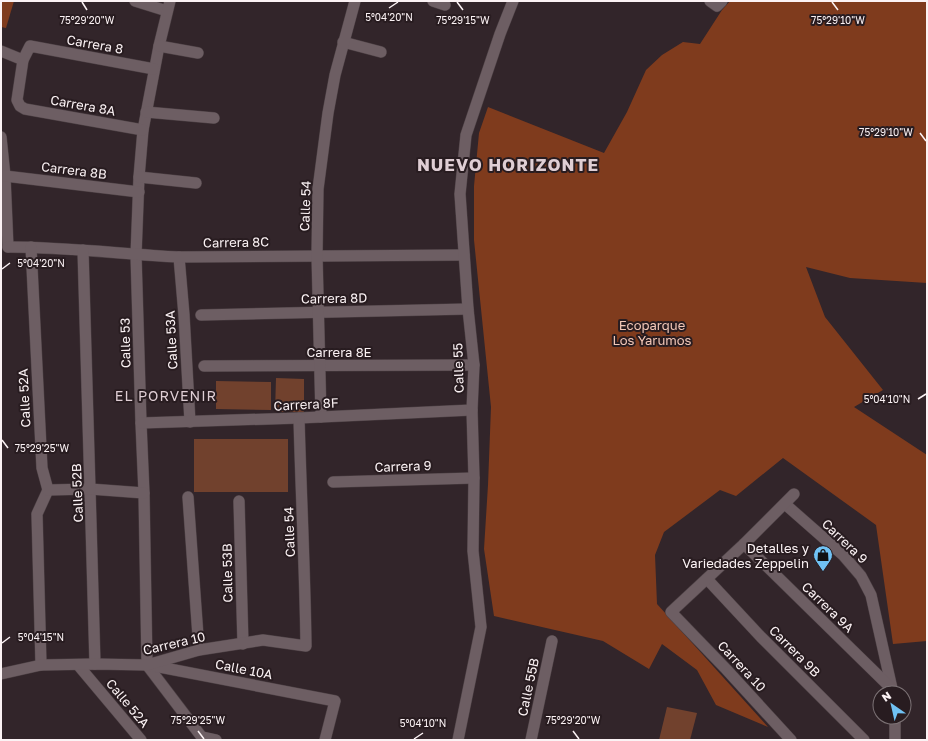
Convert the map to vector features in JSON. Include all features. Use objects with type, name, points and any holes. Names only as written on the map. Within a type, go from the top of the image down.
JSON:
[{"type":"street","points":[[135,1],[168,6]]},
{"type":"street","name":"Calle 54","points":[[321,417],[317,255],[318,189],[328,113],[335,75],[355,1]]},
{"type":"street","points":[[433,1],[445,6]]},
{"type":"street","name":"Calle 55","points":[[458,740],[481,627],[473,551],[474,478],[472,410],[474,365],[468,309],[460,194],[466,135],[500,34],[514,1]]},
{"type":"street","name":"Calle 53","points":[[146,665],[144,493],[140,423],[136,255],[139,177],[143,130],[168,6]]},
{"type":"street","points":[[343,42],[381,52]]},
{"type":"street","name":"Carrera 8","points":[[23,60],[30,46],[154,70]]},
{"type":"street","points":[[159,46],[198,53]]},
{"type":"street","points":[[1,51],[23,60]]},
{"type":"street","name":"Carrera 8A","points":[[23,60],[18,100],[20,106],[24,109],[143,130]]},
{"type":"street","points":[[146,112],[214,118]]},
{"type":"street","points":[[1,137],[5,176],[4,249]]},
{"type":"street","name":"Carrera 8B","points":[[5,176],[139,192]]},
{"type":"street","points":[[139,177],[196,183]]},
{"type":"street","name":"Carrera 8C","points":[[4,249],[31,247],[179,257],[464,255]]},
{"type":"street","name":"Calle 52A","points":[[31,247],[42,468],[48,490]]},
{"type":"street","name":"Calle 52B","points":[[83,250],[95,664]]},
{"type":"street","name":"Calle 53A","points":[[179,257],[190,422]]},
{"type":"street","name":"Carrera 8D","points":[[201,315],[468,309]]},
{"type":"street","name":"Carrera 8E","points":[[204,366],[474,365]]},
{"type":"street","name":"Carrera 8F","points":[[140,423],[299,418],[472,410]]},
{"type":"street","name":"Calle 54","points":[[299,418],[302,542],[306,593],[306,646]]},
{"type":"street","name":"Carrera 9","points":[[333,482],[474,478]]},
{"type":"street","points":[[41,665],[37,514],[48,490],[90,489],[144,493]]},
{"type":"street","points":[[707,579],[794,494]]},
{"type":"street","points":[[188,497],[199,650]]},
{"type":"street","name":"Calle 53B","points":[[239,501],[243,644]]},
{"type":"street","name":"Carrera 9","points":[[785,504],[843,555],[861,576],[871,594],[883,653],[891,685]]},
{"type":"street","name":"Carrera 9A","points":[[744,544],[887,685]]},
{"type":"street","name":"Carrera 10","points":[[707,579],[671,612],[791,740]]},
{"type":"street","name":"Carrera 9B","points":[[707,579],[761,637],[864,740]]},
{"type":"street","name":"Carrera 10","points":[[1,674],[41,665],[146,665],[199,650],[263,640],[306,646]]},
{"type":"street","name":"Calle 55B","points":[[531,740],[552,641]]},
{"type":"street","name":"Calle 52A","points":[[78,665],[141,740]]},
{"type":"street","points":[[146,665],[203,739],[216,740]]},
{"type":"street","name":"Calle 10A","points":[[146,665],[335,701],[325,740]]},
{"type":"street","points":[[895,725],[895,740]]},
{"type":"shaded area","points":[[276,378],[304,379],[304,412],[275,412]]},
{"type":"shaded area","points":[[216,381],[271,382],[271,410],[216,409]]},
{"type":"shaded area","points":[[194,439],[288,439],[288,492],[194,492]]},
{"type":"shaded area","points":[[667,707],[697,713],[690,740],[659,740]]},
{"type":"green space","points":[[1,1],[14,1],[6,28],[1,27]]},
{"type":"green space","name":"Ecoparque Los Yarumos","points":[[730,1],[927,1],[927,283],[850,278],[806,267],[825,317],[883,390],[854,407],[927,455],[927,641],[893,644],[876,525],[783,458],[736,496],[720,490],[664,532],[655,555],[657,604],[768,727],[716,705],[697,670],[662,644],[649,669],[603,641],[494,616],[484,549],[491,407],[474,240],[474,186],[479,133],[488,107],[604,153],[627,112],[646,70],[662,55],[683,42],[700,44],[722,10]]},
{"type":"place","name":"Detalles y Variedades Zeppelin","points":[[823,572]]},
{"type":"district","name":"NUEVO HORIZONTE","points":[[508,164]]},
{"type":"district","name":"EL PORVENIR","points":[[166,395]]}]
